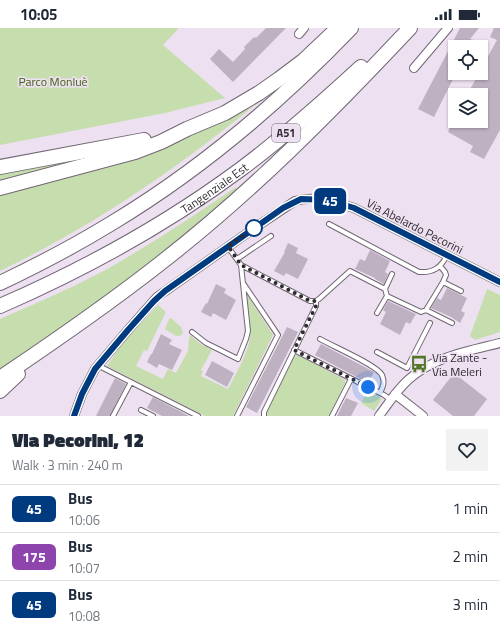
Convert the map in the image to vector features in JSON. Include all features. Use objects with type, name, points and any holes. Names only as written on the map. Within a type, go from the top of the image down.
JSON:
[{"type":"highway","points":[[0,188],[135,152],[225,113],[279,80],[303,61],[338,28]]},
{"type":"highway","name":"A51","points":[[0,283],[113,223],[185,174],[263,112],[317,64],[351,28]]},
{"type":"highway","name":"Tangenziale Est","points":[[0,306],[77,270],[161,223],[202,197],[284,135],[368,61],[399,28]]},
{"type":"highway","points":[[0,378],[62,336],[163,262],[219,214],[310,130],[359,82],[410,28]]},
{"type":"highway","points":[[0,167],[132,143],[187,129]]},
{"type":"highway","points":[[0,391],[62,336]]},
{"type":"street","points":[[414,68],[448,28]]},
{"type":"street","name":"Via Abelardo Pecorini","points":[[74,416],[82,394],[95,369],[148,307],[165,291],[228,246],[291,203],[301,199],[329,200],[354,208],[500,282]]},
{"type":"street","points":[[379,416],[393,397],[415,374],[434,362],[453,355],[500,343]]},
{"type":"street","points":[[393,397],[423,416]]},
{"type":"lane","points":[[329,224],[419,272],[432,271],[440,266],[447,256]]},
{"type":"lane","points":[[237,259],[271,236]]},
{"type":"lane","points":[[228,246],[241,265],[310,301],[319,300],[350,271],[385,289]]},
{"type":"lane","points":[[192,332],[206,343],[238,359],[248,331],[241,265]]},
{"type":"lane","points":[[387,296],[421,312],[426,310],[446,276],[445,272],[440,266]]},
{"type":"lane","points":[[377,313],[387,296],[385,289],[392,274]]},
{"type":"lane","points":[[236,416],[278,335],[242,282]]},
{"type":"lane","points":[[443,282],[461,291]]},
{"type":"lane","points":[[264,416],[264,412],[316,306],[316,301]]},
{"type":"lane","points":[[426,310],[452,323]]},
{"type":"lane","points":[[407,368],[430,323]]},
{"type":"lane","points":[[320,339],[378,369],[384,381],[380,393]]},
{"type":"lane","points":[[294,350],[380,393],[393,397]]},
{"type":"lane","points":[[377,352],[407,368],[413,368]]},
{"type":"lane","points":[[103,368],[198,416]]},
{"type":"lane","points":[[332,416],[351,379]]},
{"type":"lane","points":[[113,416],[131,382]]},
{"type":"lane","points":[[140,410],[153,416]]},
{"type":"green space","name":"Parco Monluè","points":[[0,28],[179,28],[163,45],[225,98],[165,113],[0,145]]},
{"type":"green space","points":[[265,97],[171,170],[138,192],[71,234],[0,271],[0,191],[141,152]]},
{"type":"green space","points":[[112,151],[0,183],[0,170]]},
{"type":"green space","points":[[236,187],[238,190],[170,247],[0,372],[0,319],[102,272],[177,227]]},
{"type":"green space","points":[[487,289],[500,295],[500,332],[475,340],[470,336]]},
{"type":"green space","points":[[245,291],[273,335],[233,416],[205,416],[107,366],[122,344],[158,305],[165,311],[165,314],[147,351],[144,350],[136,366],[163,379],[168,369],[176,373],[188,351],[190,335],[202,345],[212,350],[201,370],[203,371],[201,376],[228,389],[249,345],[250,333]]},
{"type":"green space","points":[[171,318],[181,327],[183,333],[180,336],[176,336],[165,329],[169,319]]},
{"type":"green space","points":[[298,355],[345,380],[345,384],[329,416],[267,416],[266,412],[293,357]]},
{"type":"green space","points":[[368,390],[382,399],[374,411],[361,403]]},
{"type":"building","points":[[266,28],[286,28],[233,82],[210,59],[219,49],[233,62],[245,49],[244,47]]},
{"type":"building","points":[[460,28],[479,28],[470,39],[473,40],[454,40]]},
{"type":"building","points":[[494,28],[500,28],[500,130],[484,159],[470,152],[473,146],[448,132],[450,128],[488,128],[488,88],[471,88],[475,80],[488,80],[488,56],[497,40],[490,37]]},
{"type":"building","points":[[448,51],[448,80],[452,80],[434,117],[418,109]]},
{"type":"building","points":[[288,243],[298,248],[296,253],[308,259],[298,279],[286,273],[284,276],[274,271],[285,252]]},
{"type":"building","points":[[370,250],[390,261],[385,272],[388,274],[384,284],[355,269],[360,259],[365,261]]},
{"type":"building","points":[[216,284],[226,289],[224,293],[236,300],[226,320],[213,313],[211,317],[201,312],[206,303],[207,304]]},
{"type":"building","points":[[447,288],[467,298],[461,311],[465,313],[460,323],[431,308],[437,298],[441,300]]},
{"type":"building","points":[[388,301],[416,314],[410,324],[406,322],[400,335],[380,324],[386,312],[383,310]]},
{"type":"building","points":[[287,327],[298,332],[257,413],[246,407]]},
{"type":"building","points":[[161,334],[172,340],[169,344],[182,350],[172,370],[159,364],[157,368],[147,362]]},
{"type":"building","points":[[321,344],[374,372],[368,383],[315,355]]},
{"type":"building","points":[[212,361],[234,373],[227,387],[205,375]]},
{"type":"building","points":[[454,373],[487,399],[474,416],[453,416],[433,400]]},
{"type":"building","points":[[115,378],[126,384],[110,416],[96,416]]},
{"type":"building","points":[[153,397],[189,416],[162,416],[147,408]]},
{"type":"building","points":[[346,398],[358,403],[351,416],[337,416]]},
{"type":"bus line","name":"45","points":[[74,416],[82,394],[95,369],[157,297],[283,208],[301,199],[329,200],[354,208],[500,282]]},
{"type":"place","name":"Via Zante - Via Meleri","points":[[419,364]]},
{"type":"route","points":[[254,228],[228,246],[241,265],[310,301],[316,301],[316,306],[294,350],[368,387]]}]
